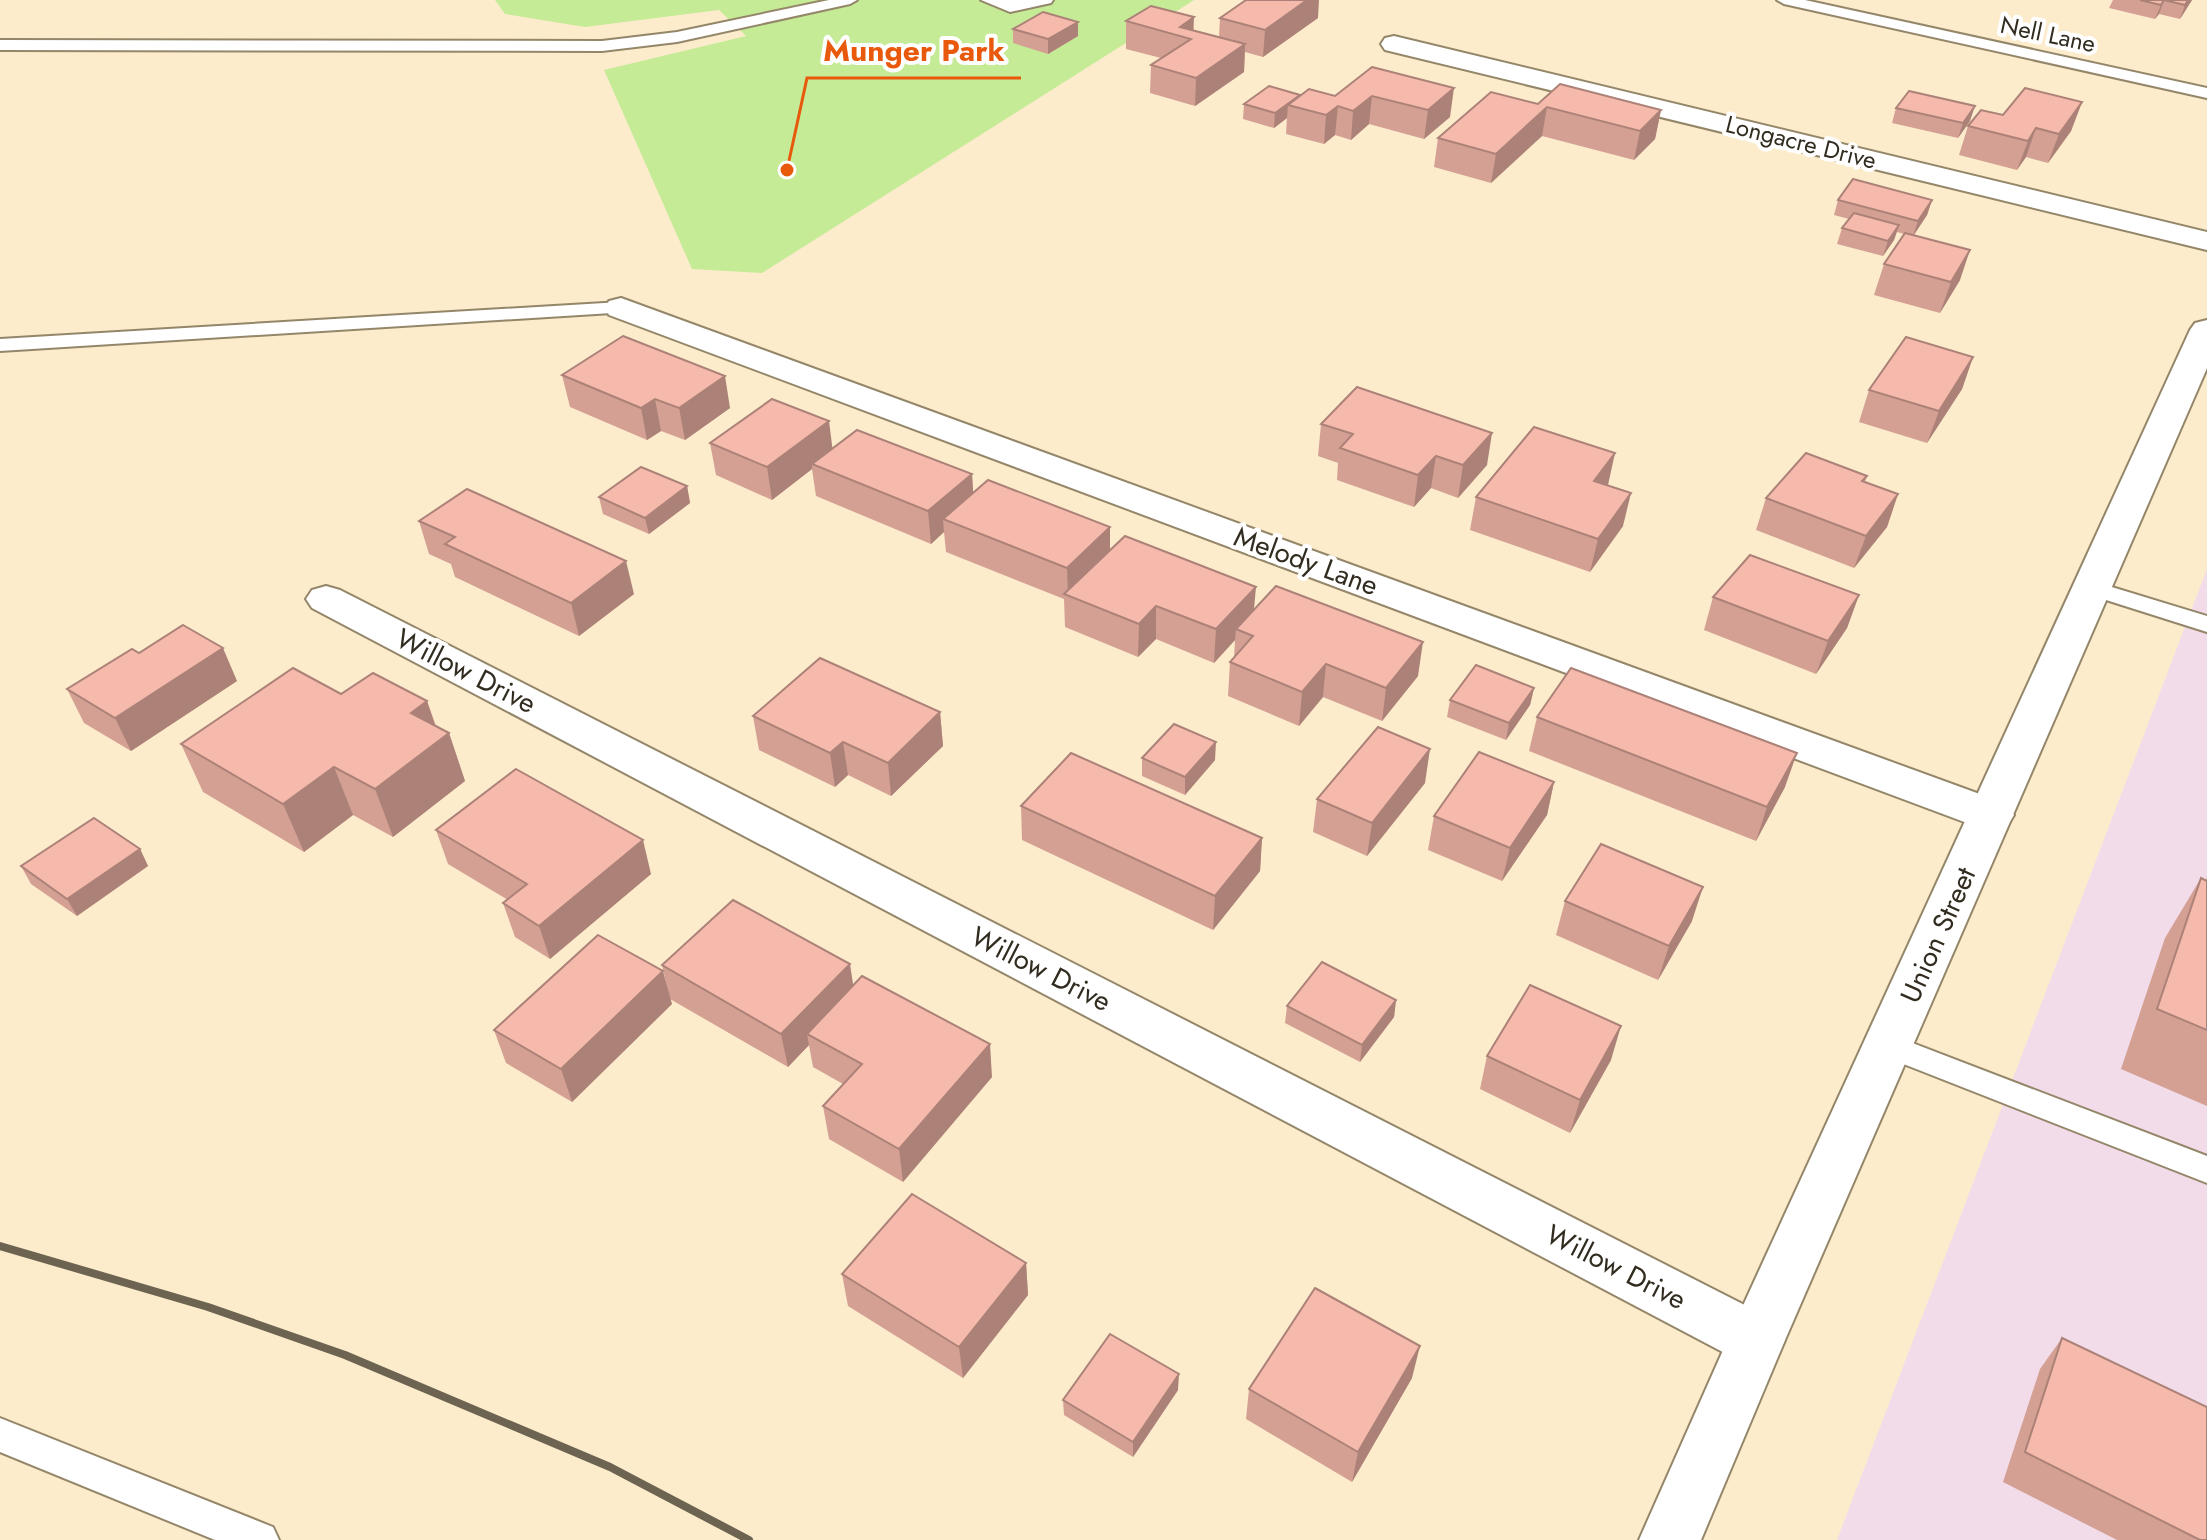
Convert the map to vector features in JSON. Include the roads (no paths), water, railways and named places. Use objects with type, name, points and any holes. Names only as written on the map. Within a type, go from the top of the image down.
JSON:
[{"type":"street","name":"Longacre Drive","points":[[1394,44],[2207,241]]},
{"type":"street","name":"Melody Lane","points":[[621,308],[1991,815]]},
{"type":"street","name":"Union Street","points":[[1670,1540],[1756,1340],[2207,330]]},
{"type":"street","name":"Willow Drive","points":[[326,599],[1756,1340]]},
{"type":"lane","points":[[0,45],[602,46],[677,37],[850,0]]},
{"type":"lane","points":[[988,0],[1010,7],[1046,0]]},
{"type":"lane","name":"Nell Lane","points":[[1784,0],[2207,93]]},
{"type":"lane","points":[[0,345],[621,308]]},
{"type":"lane","points":[[2092,588],[2207,624]]},
{"type":"lane","points":[[1889,1046],[2207,1170]]},
{"type":"lane","points":[[0,1435],[260,1540]]},
{"type":"railway","points":[[0,1246],[208,1307],[345,1355],[610,1467],[749,1540]]},
{"type":"place","name":"Munger Park","points":[[787,170]]}]
